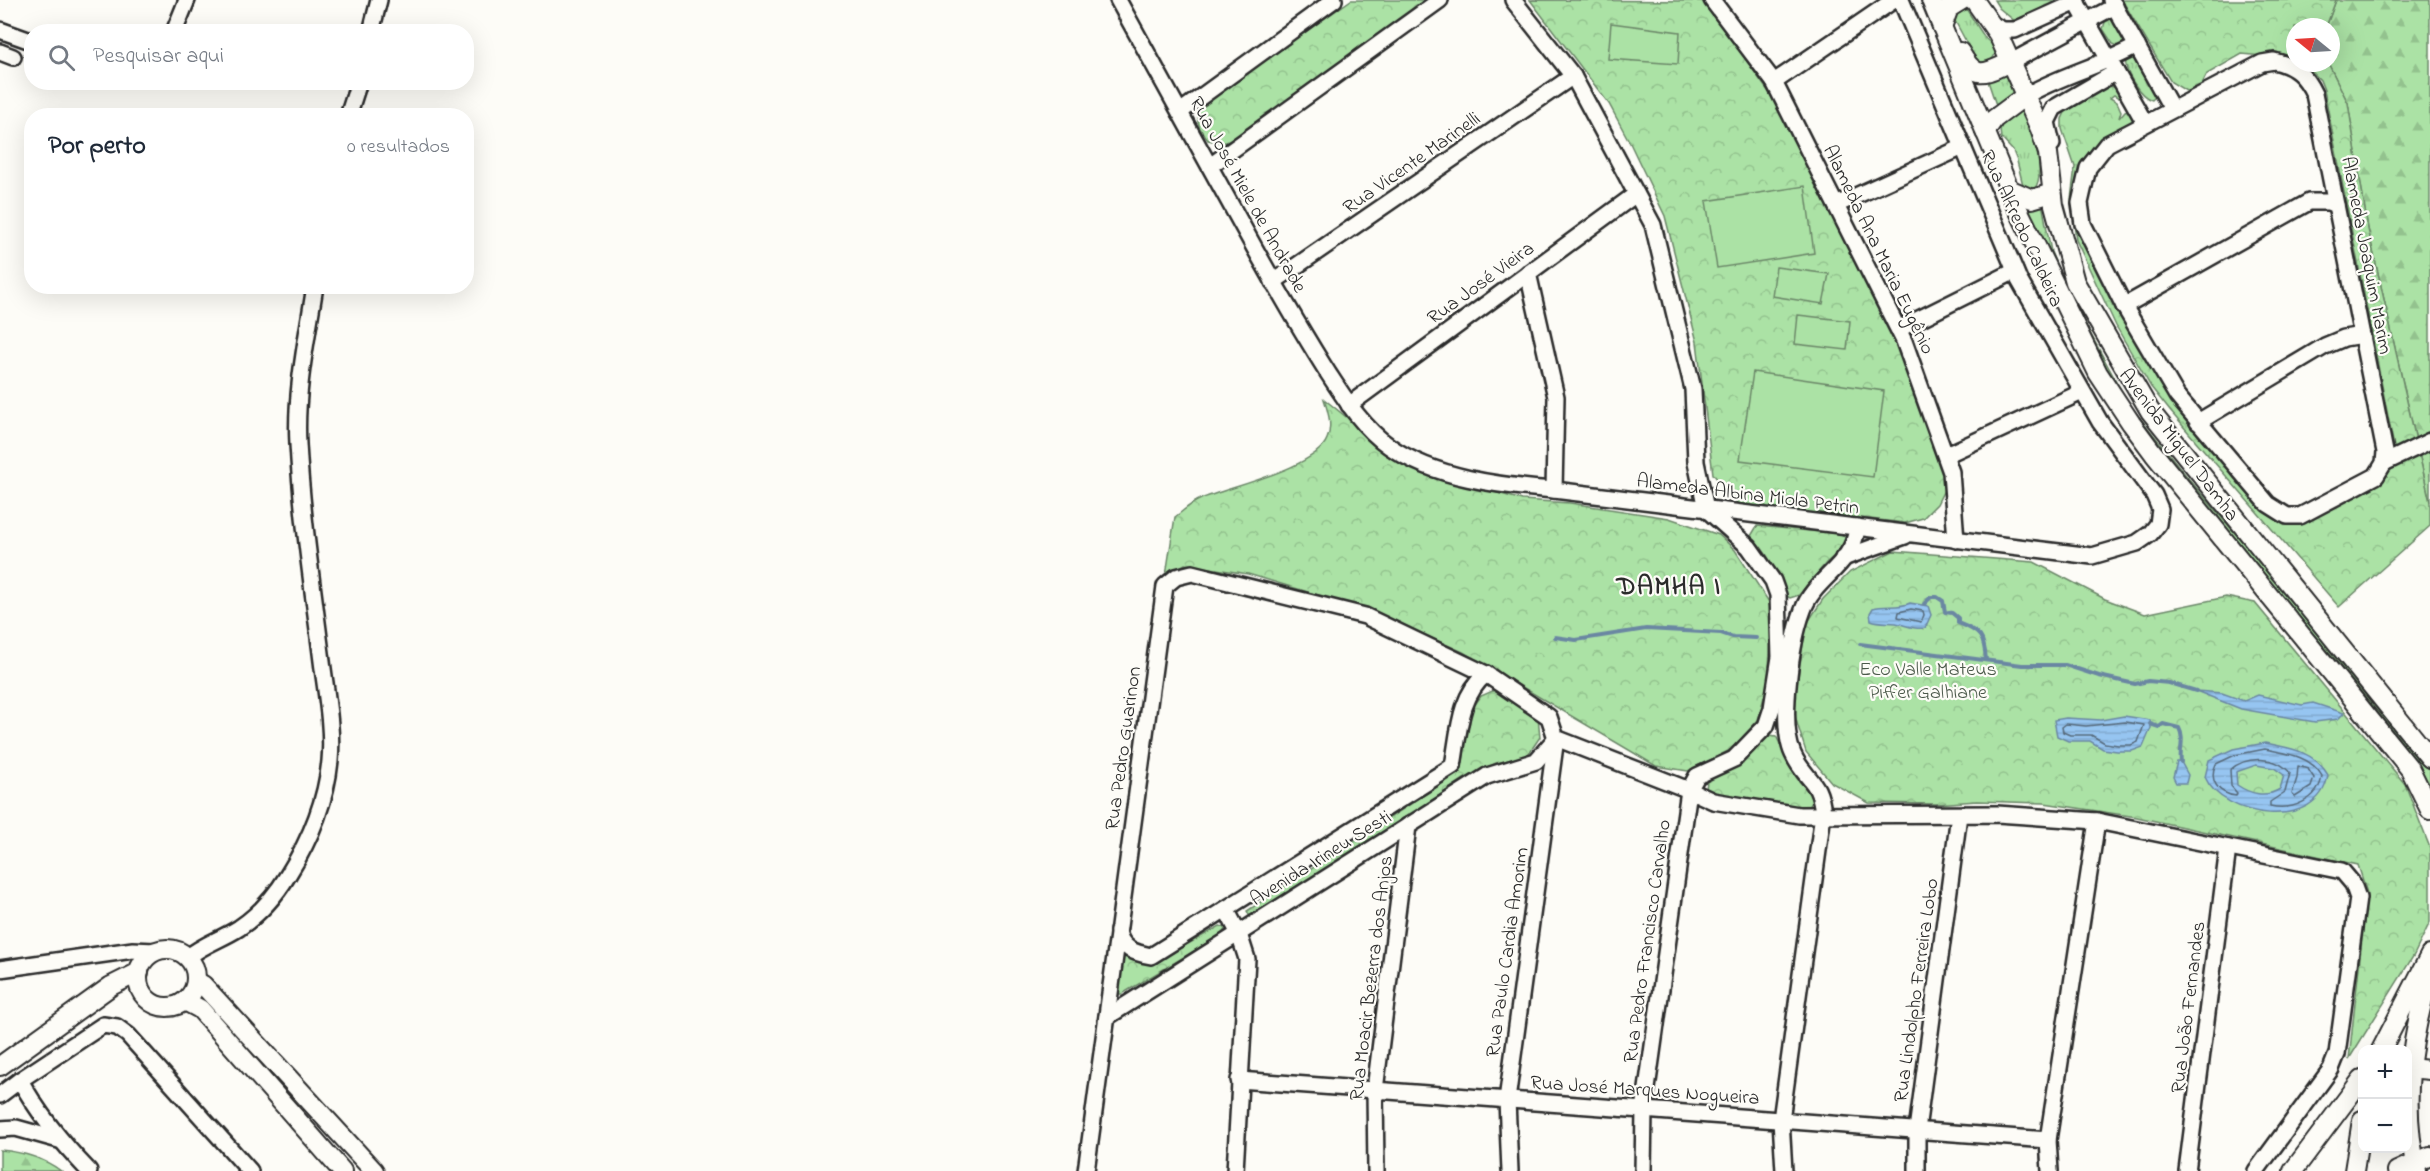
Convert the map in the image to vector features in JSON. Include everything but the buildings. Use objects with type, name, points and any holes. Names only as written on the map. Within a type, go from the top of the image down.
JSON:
[{"type":"street","points":[[177,24],[187,0]]},
{"type":"street","name":"Rua José Miele de Andrade","points":[[1118,0],[1302,334],[1349,405]]},
{"type":"street","points":[[1180,112],[1334,0]]},
{"type":"street","points":[[1210,166],[1440,0]]},
{"type":"street","points":[[1513,0],[1573,76],[1653,225],[1693,389],[1696,462],[1706,509],[1749,547],[1773,581],[1778,595],[1780,657],[1772,708],[1766,726],[1734,759],[1697,776],[1689,790]]},
{"type":"street","name":"Alameda Ana Maria Eugênio","points":[[1712,0],[1774,82],[1899,329],[1951,472],[1956,540]]},
{"type":"street","points":[[1774,82],[1894,0]]},
{"type":"street","name":"Rua Alfredo Caldeira","points":[[1901,0],[2015,271],[2100,422],[2154,495],[2160,509],[2158,524]]},
{"type":"street","name":"Avenida Miguel Damha","points":[[1931,0],[2009,189],[2098,374],[2154,454],[2410,769],[2430,810]]},
{"type":"street","points":[[372,24],[376,1]]},
{"type":"street","points":[[1970,1],[1949,8],[1942,28],[1969,68],[1973,71],[1989,73],[2088,22],[2113,3],[2172,110],[2107,144],[2088,168],[2082,185],[2080,203],[2083,224],[2124,306],[2177,396],[2268,504],[2287,516],[2300,516],[2376,476],[2384,463],[2430,441]]},
{"type":"street","name":"Avenida Miguel Damha","points":[[1970,1],[1991,24],[2011,62],[2048,153],[2052,193],[2075,282],[2150,411],[2430,758]]},
{"type":"street","points":[[1991,24],[2003,30],[2014,30],[2076,1],[2145,123]]},
{"type":"street","points":[[0,30],[24,39]]},
{"type":"street","points":[[2009,189],[2032,199],[2052,193],[2058,171],[2047,122],[2054,108],[2113,67],[2137,46]]},
{"type":"street","name":"Alameda Joaquim Marim","points":[[2172,110],[2262,63],[2274,61],[2289,65],[2308,81],[2314,94],[2362,334],[2385,452],[2384,463]]},
{"type":"street","points":[[1985,132],[1994,119],[2025,96],[2051,81],[2113,67]]},
{"type":"street","name":"Rua Vicente Marinelli","points":[[1273,282],[1573,76]]},
{"type":"street","points":[[351,108],[356,90]]},
{"type":"street","points":[[1836,205],[1963,147]]},
{"type":"street","name":"Rua José Vieira","points":[[1349,405],[1636,194]]},
{"type":"street","points":[[2124,306],[2309,202],[2328,202],[2336,205]]},
{"type":"street","points":[[1899,329],[2015,271]]},
{"type":"street","points":[[1527,273],[1556,397],[1554,490]]},
{"type":"street","points":[[188,957],[200,948],[239,928],[267,903],[288,876],[311,832],[324,799],[331,759],[329,721],[308,555],[298,442],[302,376],[314,294]]},
{"type":"street","points":[[2198,422],[2325,346],[2362,334]]},
{"type":"street","points":[[1946,455],[2082,392]]},
{"type":"street","name":"Alameda Albina Miola Petrin","points":[[1349,405],[1365,424],[1389,446],[1415,461],[1450,473],[1503,486],[1554,490],[2092,556],[2138,543],[2158,524]]},
{"type":"street","points":[[1784,1171],[1781,1120],[1823,814],[1822,797],[1793,755],[1785,730],[1785,707],[1798,623],[1805,604],[1852,549],[1857,527]]},
{"type":"street","points":[[1843,558],[1911,534]]},
{"type":"street","name":"Rua Pedro Guarinon","points":[[1086,1171],[1164,586],[1176,577],[1192,573],[1365,616],[1486,674]]},
{"type":"street","points":[[1486,674],[1549,717],[1556,738],[1713,801],[1799,815],[1998,814],[2097,821],[2342,871],[2354,884],[2358,898],[2337,1054],[2331,1069],[2256,1171]]},
{"type":"street","name":"Avenida Irineu Sesti","points":[[1118,930],[1119,940],[1127,948],[1138,954],[1151,956],[1453,766],[1464,705],[1473,684],[1486,674]]},
{"type":"street","name":"Avenida Irineu Sesti","points":[[1107,1017],[1487,776],[1536,761],[1556,738]]},
{"type":"street","name":"Rua Paulo Cardia Amorim","points":[[1510,1171],[1507,1100],[1556,738]]},
{"type":"street","name":"Rua Pedro Francisco Carvalho","points":[[1643,1171],[1644,1110],[1689,790]]},
{"type":"street","name":"Rua Lindolpho Ferreira Lobo","points":[[1917,1171],[1917,1130],[1959,815]]},
{"type":"street","points":[[2050,1171],[2048,1140],[2097,821]]},
{"type":"street","name":"Rua Moacir Bezerra dos Anjos","points":[[1376,1171],[1375,1090],[1408,826]]},
{"type":"street","name":"Rua João Fernandes","points":[[2187,1171],[2228,848]]},
{"type":"street","points":[[1226,909],[1239,934],[1247,959],[1235,1171]]},
{"type":"street","points":[[0,969],[133,950],[173,949],[188,957],[196,972],[194,989],[185,1001],[178,1005],[162,1007],[155,1005],[143,994],[139,984],[140,970],[148,956],[155,951]]},
{"type":"street","points":[[118,953],[140,970]]},
{"type":"street","points":[[2384,1045],[2430,955]]},
{"type":"street","points":[[0,1066],[111,986],[140,970]]},
{"type":"street","points":[[2412,1046],[2430,974]]},
{"type":"street","points":[[196,981],[203,985],[374,1171]]},
{"type":"street","points":[[111,986],[143,994]]},
{"type":"street","points":[[185,1001],[200,1009],[342,1171]]},
{"type":"street","points":[[0,1095],[103,1025],[117,1027],[128,1035],[250,1171]]},
{"type":"street","points":[[2412,1068],[2430,1070]]},
{"type":"street","points":[[20,1080],[32,1104],[59,1140],[89,1171]]},
{"type":"street","name":"Rua José Marques Nogueira","points":[[1239,1080],[2048,1140]]},
{"type":"street","points":[[2293,1171],[2358,1083]]},
{"type":"street","points":[[2397,1171],[2421,1163],[2409,1134],[2408,1099]]},
{"type":"street","points":[[0,1129],[16,1128],[59,1140]]},
{"type":"street","points":[[2354,1171],[2358,1146]]},
{"type":"green space","points":[[1351,0],[1426,0],[1232,140],[1223,143],[1208,140],[1199,124],[1198,116],[1201,105]]},
{"type":"green space","points":[[1530,0],[1704,1],[1778,105],[1898,343],[1941,458],[1946,486],[1937,504],[1923,518],[1905,523],[1738,504],[1713,474],[1697,342],[1665,216],[1609,104]]},
{"type":"green space","points":[[1994,0],[2057,0],[2016,22],[1999,8]]},
{"type":"green space","points":[[2122,0],[2336,0],[2329,18],[2286,18],[2286,58],[2242,54],[2207,74],[2201,86],[2195,90],[2186,91],[2171,82]]},
{"type":"green space","points":[[2336,0],[2430,0],[2430,502],[2368,229],[2348,103],[2332,72],[2340,72],[2340,18],[2329,18]]},
{"type":"green space","points":[[1962,9],[1967,10],[1985,38],[1996,48],[1990,61],[1984,63],[1976,60],[1954,19]]},
{"type":"green space","points":[[2111,19],[2117,21],[2127,41],[2120,47],[2113,44],[2103,29],[2105,22]]},
{"type":"green space","points":[[1611,23],[1680,32],[1678,64],[1608,59]]},
{"type":"green space","points":[[2134,56],[2158,94],[2152,100],[2142,94],[2127,70],[2126,59]]},
{"type":"green space","points":[[2001,72],[2007,74],[2014,93],[2007,101],[1996,105],[1988,81]]},
{"type":"green space","points":[[2312,72],[2332,72],[2348,103],[2368,229],[2430,502],[2430,526],[2339,607],[2151,387],[2116,326],[2076,240],[2071,199],[2075,167],[2062,129],[2062,119],[2067,108],[2108,85],[2116,88],[2121,96],[2119,98],[2114,95],[2110,98],[2117,102],[2121,111],[2119,118],[2129,110],[2136,120],[2076,191],[2121,311],[2267,510],[2300,523],[2306,522],[2377,483],[2390,470],[2395,452],[2324,90],[2320,80]]},
{"type":"green space","points":[[2020,110],[2025,116],[2036,148],[2039,171],[2035,188],[2027,188],[2023,185],[2013,151],[2001,138],[2000,130],[2004,120]]},
{"type":"green space","points":[[1805,186],[1814,253],[1717,268],[1706,201]]},
{"type":"green space","points":[[2021,203],[2041,205],[2043,208],[2051,252],[2069,294],[2128,403],[2189,479],[2404,732],[2430,768],[2430,792],[2398,737],[2124,410]]},
{"type":"green space","points":[[1776,267],[1829,274],[1823,304],[1772,296]]},
{"type":"green space","points":[[1798,315],[1850,321],[1847,350],[1795,344]]},
{"type":"green space","points":[[1753,372],[1884,391],[1873,477],[1740,460]]},
{"type":"green space","points":[[1324,399],[1408,467],[1522,500],[1570,503],[1669,518],[1719,535],[1735,550],[1769,602],[1772,621],[1768,682],[1758,720],[1732,749],[1688,771],[1656,766],[1463,652],[1368,610],[1248,574],[1185,564],[1166,575],[1175,517],[1197,501],[1290,468],[1320,449],[1330,429]]},
{"type":"green space","points":[[1757,526],[1841,534],[1847,539],[1841,550],[1826,563],[1799,595],[1790,598],[1783,594],[1771,562],[1751,536]]},
{"type":"green space","name":"Eco Valle Mateus Piffer Galhiane","points":[[1893,551],[2034,562],[2105,599],[2145,614],[2226,597],[2255,603],[2405,784],[2430,848],[2430,922],[2414,955],[2349,1059],[2367,893],[2358,865],[2137,817],[2044,803],[1977,801],[1936,804],[1869,803],[1832,783],[1806,752],[1793,710],[1806,625],[1823,599],[1850,572]]},
{"type":"green space","points":[[1497,689],[1538,716],[1540,737],[1527,756],[1496,763],[1464,779],[1252,921],[1247,911],[1458,773],[1462,766],[1472,709],[1481,696]]},
{"type":"green space","points":[[1769,735],[1776,736],[1795,776],[1811,794],[1813,800],[1809,807],[1801,809],[1710,795],[1706,790],[1707,780],[1744,761]]},
{"type":"green space","points":[[1220,926],[1226,928],[1221,935],[1122,994],[1116,994],[1122,953],[1147,963],[1161,959]]},
{"type":"green space","points":[[0,1150],[32,1156],[61,1171],[0,1171]]},
{"type":"water","points":[[1910,603],[1928,606],[1931,615],[1925,628],[1871,620],[1870,613],[1873,608]]},
{"type":"water","points":[[2196,691],[2222,693],[2244,701],[2258,695],[2302,705],[2313,703],[2344,713],[2338,719],[2315,722],[2241,709]]},
{"type":"water","points":[[2124,716],[2150,720],[2151,728],[2143,747],[2132,751],[2117,751],[2103,749],[2090,741],[2068,741],[2057,736],[2054,720],[2066,718],[2101,720]]},
{"type":"water","points":[[2265,743],[2292,749],[2316,761],[2328,775],[2321,793],[2307,806],[2290,812],[2270,813],[2249,810],[2230,802],[2215,791],[2205,777],[2209,760],[2233,749]],"holes":[[[2256,765],[2274,768],[2284,775],[2280,789],[2275,792],[2258,794],[2237,785],[2236,772]]]},
{"type":"water","points":[[2177,762],[2181,762],[2188,775],[2186,783],[2176,783],[2173,777]]},
{"type":"waterway","points":[[1924,604],[1931,597],[1937,597],[1943,601],[1945,612],[1952,613],[1958,618],[1958,623],[1972,629],[1980,636],[1986,660]]},
{"type":"waterway","points":[[1555,637],[1576,640],[1646,629],[1721,633],[1733,637],[1756,638]]},
{"type":"waterway","points":[[1860,644],[2022,665],[2065,665],[2135,684],[2148,681],[2169,683],[2196,691]]},
{"type":"waterway","points":[[2150,724],[2179,728],[2182,736],[2181,762]]},
{"type":"district","name":"DAMHA I","points":[[1669,585]]}]
